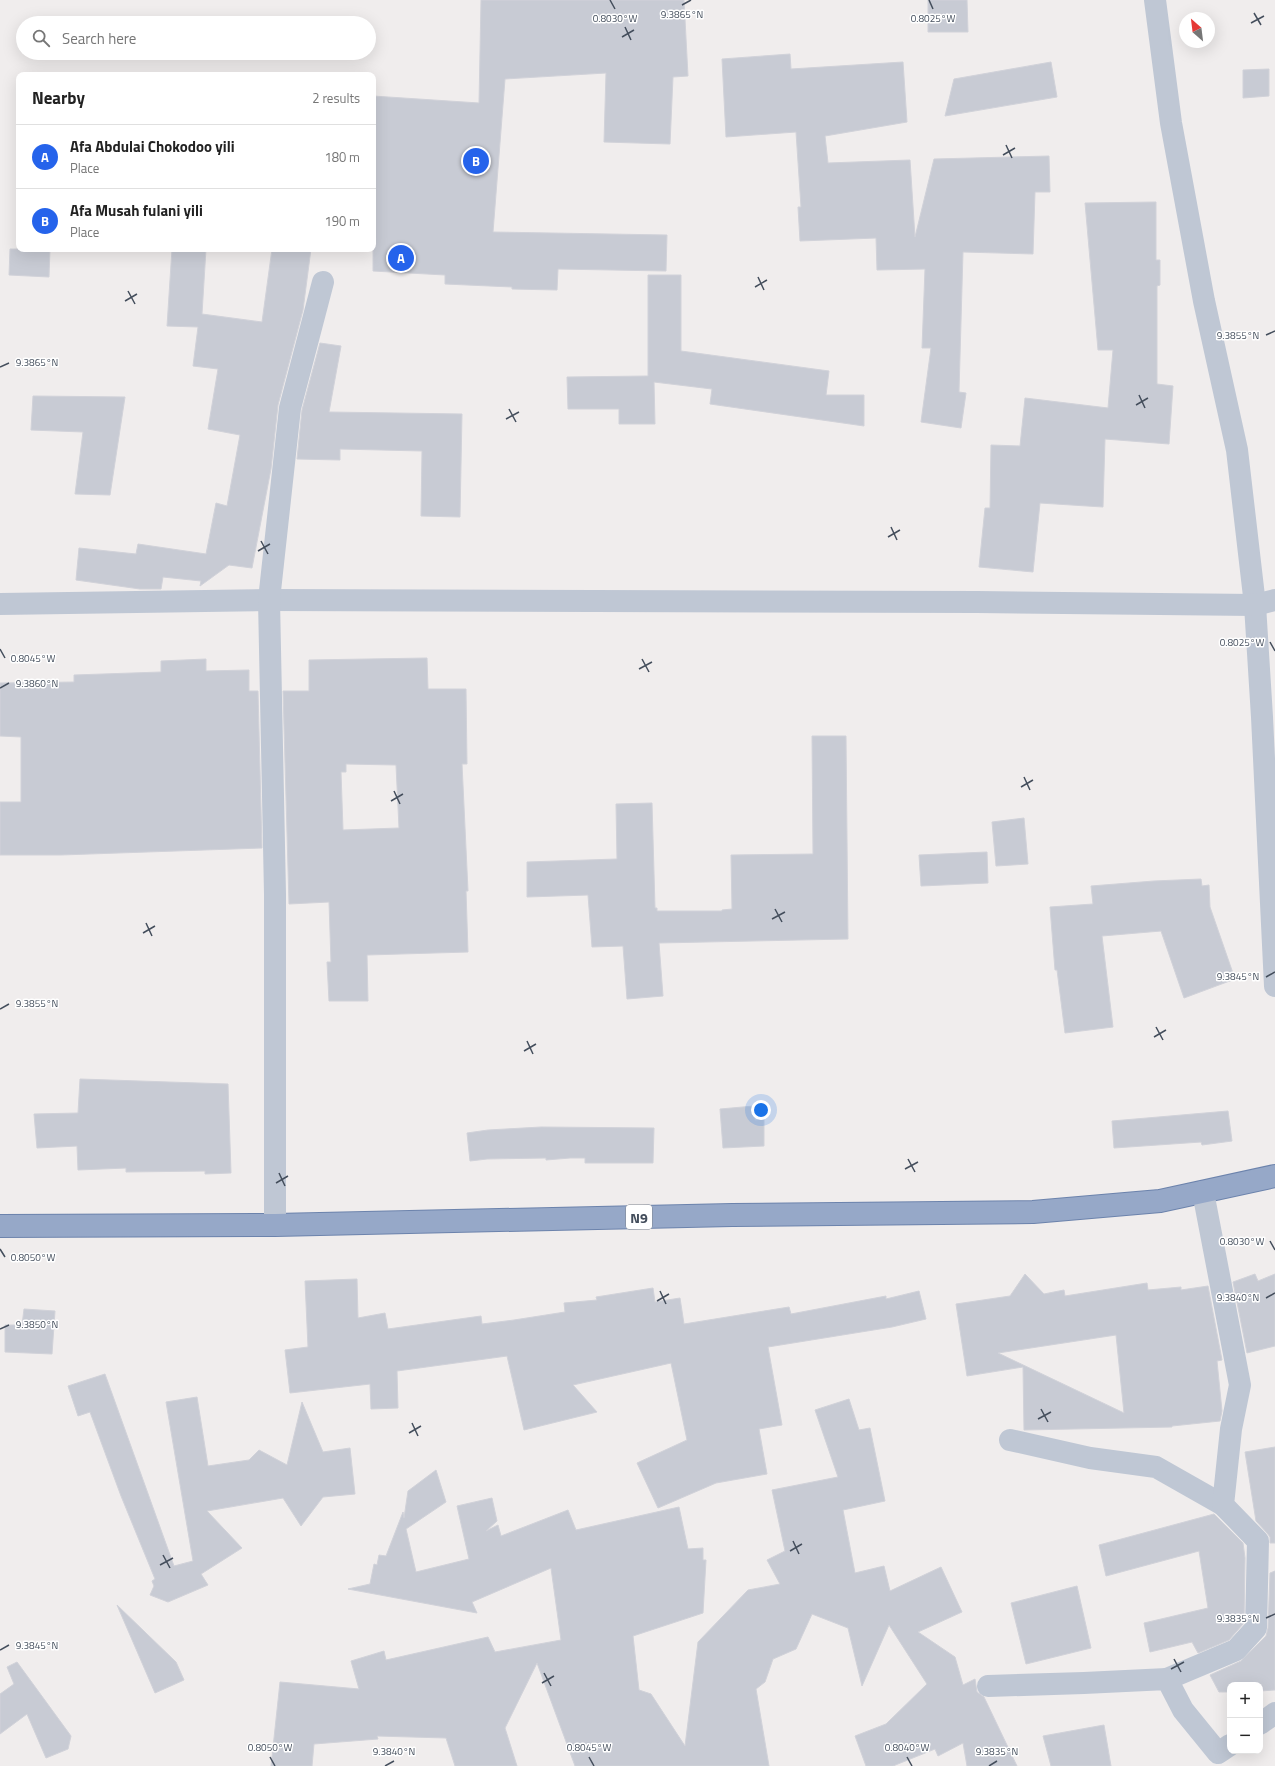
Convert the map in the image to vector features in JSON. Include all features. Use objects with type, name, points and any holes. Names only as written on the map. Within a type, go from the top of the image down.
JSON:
[{"type":"highway","name":"N9","points":[[0,1226],[275,1225],[732,1215],[1033,1212],[1160,1201],[1275,1176]]},
{"type":"street","points":[[1155,0],[1171,123],[1204,301],[1237,450],[1265,602],[1262,717],[1275,986]]},
{"type":"street","points":[[275,1225],[275,894],[269,600],[290,408],[323,282]]},
{"type":"street","points":[[0,604],[269,600],[1265,602]]},
{"type":"street","points":[[1203,1192],[1240,1385],[1231,1429],[1222,1505]]},
{"type":"street","points":[[988,1686],[1167,1679],[1236,1650],[1256,1628],[1258,1541],[1222,1505],[1156,1467],[1090,1458],[1010,1440]]},
{"type":"street","points":[[1167,1679],[1183,1710],[1221,1755]]},
{"type":"street","points":[[1263,1722],[1275,1713]]},
{"type":"building","points":[[481,0],[684,0],[688,76],[673,77],[670,144],[604,142],[606,73],[505,79],[493,232],[667,235],[666,271],[558,269],[557,290],[512,289],[512,287],[445,284],[445,275],[373,271],[373,252],[376,252],[376,96],[479,103]]},
{"type":"building","points":[[928,0],[967,0],[968,32],[928,32]]},
{"type":"building","points":[[790,54],[791,69],[903,62],[907,122],[825,136],[828,163],[910,160],[915,237],[934,159],[1049,156],[1050,192],[1035,192],[1033,254],[963,252],[959,392],[966,393],[961,428],[921,422],[931,348],[922,348],[925,269],[877,270],[876,238],[800,241],[798,207],[801,207],[796,132],[726,137],[722,59]]},
{"type":"building","points":[[1051,62],[1057,97],[945,116],[954,79]]},
{"type":"building","points":[[1269,69],[1269,96],[1243,98],[1243,70]]},
{"type":"building","points":[[1156,202],[1156,260],[1160,260],[1160,285],[1157,286],[1157,384],[1173,386],[1169,444],[1105,439],[1103,507],[1040,503],[1033,572],[979,567],[985,508],[990,508],[991,445],[1020,446],[1025,398],[1108,408],[1113,350],[1098,350],[1085,203]]},
{"type":"building","points":[[10,249],[16,249],[16,252],[50,252],[49,277],[9,275]]},
{"type":"building","points":[[172,252],[206,252],[202,314],[262,322],[272,252],[311,252],[303,310],[278,405],[271,469],[252,568],[229,565],[200,586],[201,581],[163,577],[161,589],[140,589],[76,580],[79,548],[136,554],[138,544],[206,554],[216,503],[227,506],[240,435],[208,429],[218,369],[193,366],[198,327],[167,326]]},
{"type":"building","points":[[648,275],[681,275],[681,351],[829,371],[826,395],[864,395],[864,426],[710,404],[712,389],[654,382],[655,424],[619,424],[619,409],[568,409],[567,377],[648,376]]},
{"type":"building","points":[[320,343],[341,346],[329,412],[462,414],[460,517],[421,516],[422,451],[340,449],[340,460],[297,459],[302,410]]},
{"type":"building","points":[[33,396],[125,397],[110,495],[75,494],[83,432],[31,430]]},
{"type":"building","points":[[427,658],[428,689],[466,689],[467,764],[462,764],[468,891],[466,891],[468,952],[367,955],[368,1001],[329,1001],[327,962],[331,962],[329,902],[289,904],[283,691],[309,691],[309,660]],"holes":[[[346,764],[396,765],[399,828],[343,830],[341,772],[346,772]]]},
{"type":"building","points":[[206,659],[206,671],[249,670],[249,691],[258,691],[262,848],[61,855],[0,855],[0,802],[21,802],[21,737],[0,736],[0,683],[74,682],[74,675],[161,672],[161,661]]},
{"type":"building","points":[[812,736],[846,736],[848,939],[659,943],[663,996],[627,999],[623,946],[592,947],[588,895],[527,897],[527,862],[617,859],[616,804],[652,803],[655,908],[657,908],[657,911],[722,911],[732,909],[731,855],[813,854]]},
{"type":"building","points":[[1024,818],[1028,864],[996,866],[992,822]]},
{"type":"building","points":[[987,852],[988,883],[921,886],[919,855]]},
{"type":"building","points":[[1201,879],[1202,886],[1209,885],[1210,907],[1235,979],[1184,998],[1161,931],[1102,936],[1113,1027],[1065,1033],[1057,970],[1055,970],[1050,907],[1093,904],[1091,886]]},
{"type":"building","points":[[80,1079],[228,1084],[231,1173],[205,1174],[205,1171],[126,1172],[126,1168],[78,1170],[77,1146],[37,1148],[34,1114],[78,1113]]},
{"type":"building","points":[[754,1106],[755,1120],[764,1119],[764,1146],[723,1148],[720,1109]]},
{"type":"building","points":[[1228,1111],[1232,1141],[1202,1145],[1201,1142],[1114,1148],[1112,1121]]},
{"type":"building","points":[[541,1127],[654,1128],[653,1163],[585,1163],[585,1158],[546,1160],[546,1158],[487,1159],[470,1161],[467,1133],[488,1130]]},
{"type":"building","points":[[1025,1274],[1044,1294],[1064,1290],[1065,1296],[1147,1283],[1148,1290],[1181,1287],[1181,1290],[1208,1286],[1222,1360],[1217,1361],[1222,1411],[1220,1421],[1172,1427],[1024,1430],[1023,1367],[967,1376],[956,1304],[1010,1296]],"holes":[[[1116,1335],[1124,1413],[998,1353]]]},
{"type":"building","points":[[1255,1274],[1258,1281],[1275,1274],[1275,1346],[1247,1353],[1233,1282]]},
{"type":"building","points":[[357,1279],[358,1318],[385,1313],[388,1329],[481,1316],[482,1324],[514,1320],[565,1312],[564,1303],[597,1300],[596,1297],[653,1288],[655,1302],[680,1298],[684,1324],[789,1307],[791,1314],[886,1296],[886,1299],[919,1291],[926,1319],[892,1327],[768,1347],[782,1425],[759,1429],[767,1474],[716,1483],[658,1508],[637,1463],[687,1440],[671,1363],[573,1385],[597,1412],[524,1430],[507,1356],[397,1371],[398,1408],[371,1409],[370,1384],[290,1393],[285,1350],[308,1347],[305,1281]]},
{"type":"building","points":[[24,1309],[55,1311],[52,1354],[5,1352],[5,1325],[22,1325]]},
{"type":"building","points":[[105,1374],[174,1566],[193,1561],[166,1402],[197,1397],[208,1466],[249,1460],[259,1450],[287,1465],[302,1402],[323,1452],[350,1448],[355,1494],[323,1497],[301,1526],[283,1498],[207,1511],[242,1548],[201,1574],[208,1585],[168,1602],[150,1595],[154,1586],[152,1581],[155,1579],[121,1496],[90,1412],[78,1416],[68,1386]]},
{"type":"building","points":[[849,1399],[859,1430],[870,1428],[885,1501],[843,1510],[855,1573],[884,1566],[890,1591],[941,1567],[962,1612],[918,1632],[955,1657],[963,1685],[975,1679],[977,1692],[984,1697],[1017,1766],[967,1766],[963,1743],[938,1756],[935,1749],[893,1766],[866,1766],[855,1736],[886,1724],[927,1684],[889,1625],[862,1686],[848,1628],[812,1614],[796,1649],[773,1659],[765,1682],[756,1689],[769,1766],[575,1766],[537,1663],[505,1728],[517,1766],[455,1766],[446,1738],[377,1736],[378,1739],[314,1744],[312,1766],[271,1766],[280,1682],[359,1689],[351,1661],[384,1651],[386,1660],[488,1637],[495,1652],[561,1640],[551,1568],[472,1602],[477,1613],[348,1589],[370,1584],[374,1564],[377,1565],[379,1555],[386,1556],[403,1512],[404,1518],[408,1491],[436,1470],[446,1502],[406,1529],[416,1572],[469,1559],[457,1506],[492,1498],[497,1521],[486,1531],[498,1525],[501,1536],[568,1510],[576,1530],[679,1507],[688,1549],[703,1548],[703,1560],[706,1560],[703,1613],[633,1636],[639,1690],[651,1694],[685,1746],[698,1642],[748,1590],[780,1584],[767,1560],[785,1551],[772,1490],[838,1477],[815,1410]]},
{"type":"building","points":[[1275,1447],[1275,1543],[1270,1543],[1270,1537],[1256,1521],[1245,1452]]},
{"type":"building","points":[[1214,1514],[1243,1543],[1245,1558],[1244,1623],[1229,1640],[1198,1653],[1192,1642],[1150,1652],[1144,1623],[1208,1608],[1199,1551],[1106,1576],[1099,1545]]},
{"type":"building","points":[[1275,1571],[1275,1690],[1263,1691],[1263,1682],[1227,1682],[1227,1692],[1219,1692],[1210,1675],[1241,1661],[1266,1636],[1268,1628],[1270,1573]]},
{"type":"building","points":[[1077,1586],[1091,1648],[1026,1664],[1011,1603]]},
{"type":"building","points":[[117,1605],[176,1662],[184,1680],[155,1693]]},
{"type":"building","points":[[17,1662],[71,1736],[68,1749],[46,1758],[27,1714],[0,1734],[0,1694],[14,1684],[7,1667]]},
{"type":"building","points":[[1104,1725],[1111,1766],[1051,1766],[1043,1736]]},
{"type":"place","name":"Afa Musah fulani yili","points":[[476,161]]},
{"type":"place","name":"Afa Abdulai Chokodoo yili","points":[[401,258]]}]
